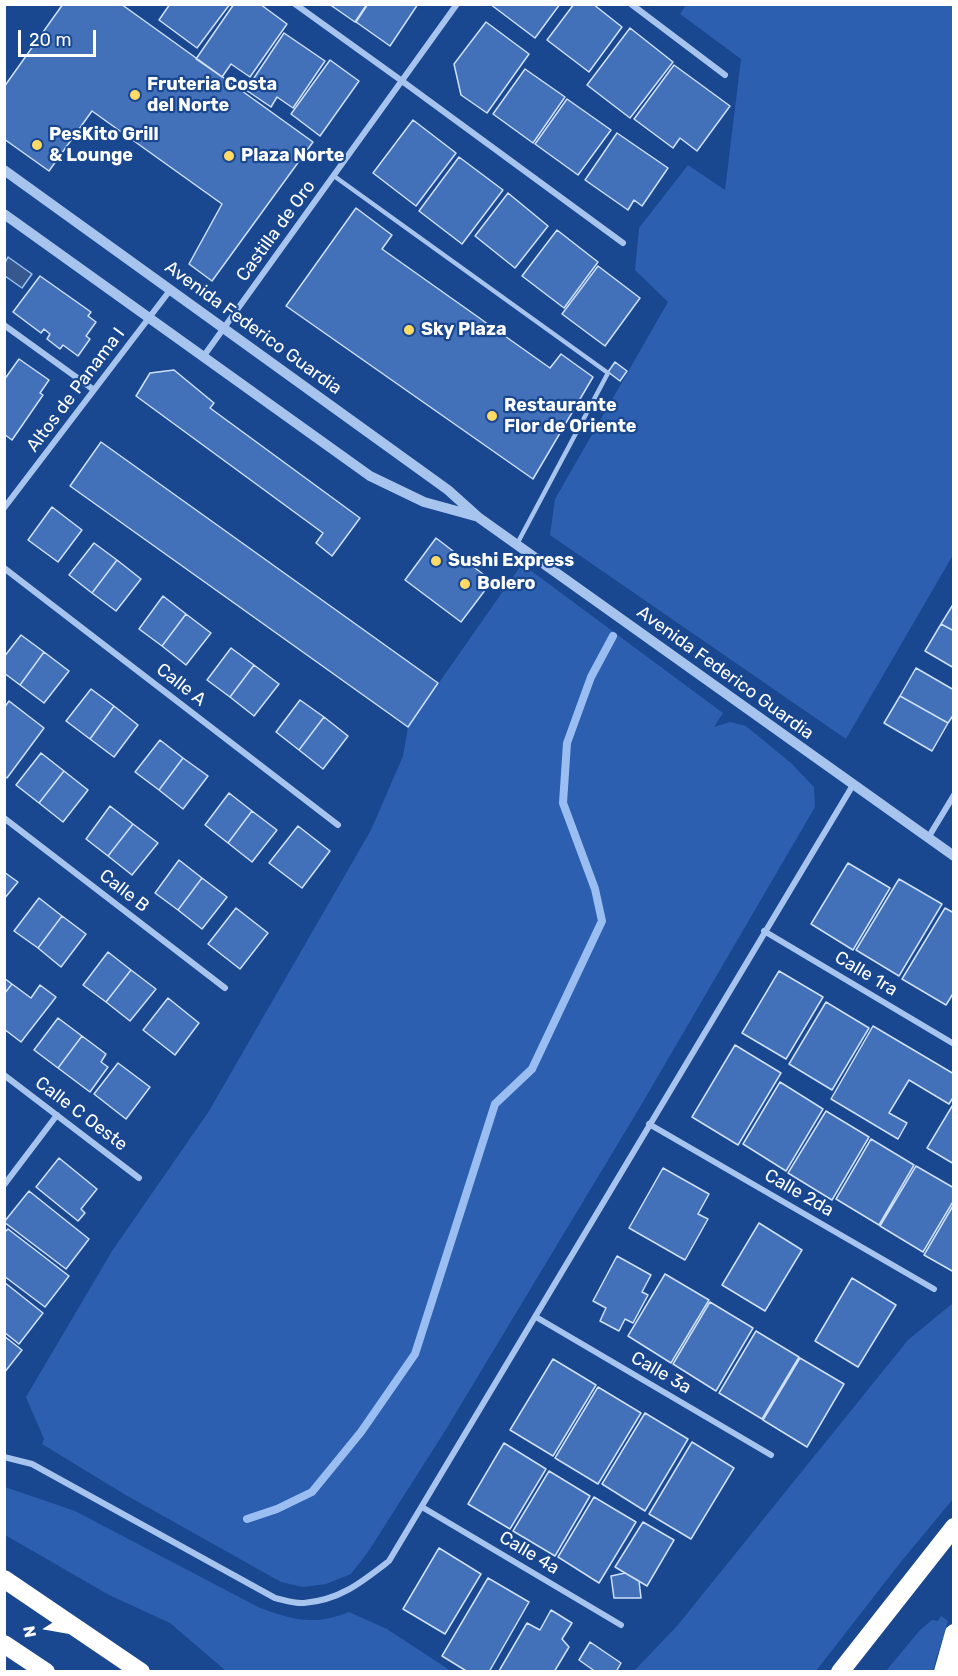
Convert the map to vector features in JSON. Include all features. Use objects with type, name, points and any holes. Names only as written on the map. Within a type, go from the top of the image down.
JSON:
[{"type":"highway","points":[[840,1671],[954,1527]]},
{"type":"highway","points":[[4,1579],[141,1671]]},
{"type":"highway","points":[[943,1671],[954,1634]]},
{"type":"highway","points":[[4,1644],[46,1671]]},
{"type":"street","points":[[295,4],[623,243]]},
{"type":"street","name":"Castilla de Oro","points":[[203,358],[457,4]]},
{"type":"street","points":[[631,4],[725,75]]},
{"type":"street","name":"Avenida Federico Guardia","points":[[4,170],[225,327],[448,490],[478,517],[928,838],[953,853]]},
{"type":"street","name":"Avenida Federico Guardia","points":[[4,213],[370,476],[424,502],[478,517]]},
{"type":"street","name":"Altos de Panama I","points":[[4,508],[171,289]]},
{"type":"street","points":[[4,325],[94,390]]},
{"type":"street","name":"Calle A","points":[[4,568],[338,825]]},
{"type":"street","points":[[4,1457],[32,1464],[275,1598],[302,1603],[333,1596],[356,1587],[389,1561],[853,784]]},
{"type":"street","points":[[928,838],[954,795]]},
{"type":"street","name":"Calle B","points":[[4,818],[225,988]]},
{"type":"street","name":"Calle 1ra","points":[[764,931],[954,1044]]},
{"type":"street","name":"Calle C Oeste","points":[[4,1075],[139,1178]]},
{"type":"street","points":[[4,1185],[57,1115]]},
{"type":"street","name":"Calle 2da","points":[[650,1124],[934,1289]]},
{"type":"street","name":"Calle 3a","points":[[536,1317],[771,1455]]},
{"type":"street","name":"Calle 4a","points":[[422,1507],[621,1625]]},
{"type":"lane","points":[[334,176],[608,373],[516,544]]},
{"type":"shaded area","points":[[686,5],[953,5],[953,555],[846,739],[550,535],[555,499],[668,302],[635,270],[639,228],[688,165],[725,190],[741,59],[680,14]]},
{"type":"shaded area","points":[[8,257],[32,274],[22,288],[5,276],[5,263]]},
{"type":"shaded area","points":[[522,564],[723,713],[714,727],[730,722],[746,726],[791,763],[814,787],[815,807],[640,1107],[445,1431],[368,1552],[351,1574],[326,1584],[303,1587],[281,1582],[124,1494],[42,1444],[44,1439],[26,1397],[112,1251],[209,1111],[371,830],[403,756],[408,727]]},
{"type":"shaded area","points":[[953,1303],[953,1499],[816,1671],[634,1671],[677,1626],[908,1340]]},
{"type":"shaded area","points":[[5,1487],[75,1511],[260,1608],[304,1620],[325,1619],[349,1612],[387,1629],[451,1671],[226,1671],[170,1623],[109,1595],[5,1535]]},
{"type":"shaded area","points":[[941,1616],[948,1621],[933,1671],[886,1671],[920,1630],[932,1620],[938,1621]]},
{"type":"building","name":"Plaza Norte","points":[[63,4],[121,4],[313,142],[212,281],[189,264],[222,204],[92,111],[49,171],[4,139],[4,87]]},
{"type":"building","points":[[170,4],[230,4],[197,48],[159,20]]},
{"type":"building","points":[[234,4],[260,4],[287,24],[250,77],[231,64],[222,77],[196,59]]},
{"type":"building","points":[[329,4],[367,4],[355,22]]},
{"type":"building","points":[[368,4],[418,4],[390,46],[356,22]]},
{"type":"building","points":[[490,4],[560,4],[535,38]]},
{"type":"building","points":[[574,4],[593,4],[622,27],[589,72],[547,40]]},
{"type":"building","points":[[486,22],[529,54],[487,113],[461,95],[454,64]]},
{"type":"building","points":[[630,28],[673,62],[630,118],[587,85]]},
{"type":"building","points":[[284,33],[325,61],[293,108],[277,97],[271,107],[246,90]]},
{"type":"building","points":[[330,60],[359,81],[320,136],[291,114]]},
{"type":"building","points":[[674,65],[730,106],[697,151],[680,138],[673,148],[634,119]]},
{"type":"building","points":[[525,69],[565,97],[533,143],[493,114]]},
{"type":"building","points":[[567,99],[611,130],[578,175],[535,144]]},
{"type":"building","points":[[413,120],[456,153],[416,206],[373,173]]},
{"type":"building","points":[[617,133],[668,168],[642,206],[634,200],[628,210],[585,180]]},
{"type":"building","points":[[459,157],[503,190],[462,244],[419,211]]},
{"type":"building","points":[[508,193],[548,226],[515,268],[475,236]]},
{"type":"building","name":"Sky Plaza","points":[[356,208],[392,235],[382,249],[550,368],[561,354],[593,377],[533,479],[286,306]]},
{"type":"building","points":[[557,230],[598,262],[564,308],[522,276]]},
{"type":"building","points":[[598,266],[640,298],[605,346],[562,314]]},
{"type":"building","points":[[40,276],[91,312],[88,316],[96,322],[86,336],[90,339],[78,356],[63,345],[60,349],[47,339],[50,334],[44,329],[41,333],[13,312]]},
{"type":"building","points":[[19,359],[49,380],[40,393],[43,395],[12,440],[4,434],[4,380]]},
{"type":"building","points":[[615,362],[627,371],[620,381],[608,372]]},
{"type":"building","points":[[174,370],[214,403],[210,408],[360,518],[332,556],[316,543],[323,533],[136,396],[150,373]]},
{"type":"building","points":[[101,442],[438,683],[408,727],[70,486]]},
{"type":"building","points":[[52,507],[82,530],[58,562],[28,540]]},
{"type":"building","points":[[436,538],[492,581],[461,622],[405,580]]},
{"type":"building","points":[[94,543],[117,560],[92,593],[69,575]]},
{"type":"building","points":[[117,560],[141,579],[116,611],[92,593]]},
{"type":"building","points":[[163,596],[186,614],[162,646],[139,629]]},
{"type":"building","points":[[954,603],[954,631],[941,624]]},
{"type":"building","points":[[186,614],[211,633],[186,665],[162,646]]},
{"type":"building","points":[[941,624],[954,631],[954,668],[925,651]]},
{"type":"building","points":[[21,635],[44,652],[20,685],[4,673],[4,657]]},
{"type":"building","points":[[231,648],[254,665],[230,697],[207,680]]},
{"type":"building","points":[[44,652],[69,671],[44,703],[20,685]]},
{"type":"building","points":[[254,665],[279,684],[254,716],[230,697]]},
{"type":"building","points":[[916,668],[954,690],[954,714],[948,723],[900,696]]},
{"type":"building","points":[[91,689],[114,706],[90,739],[66,721]]},
{"type":"building","points":[[900,696],[948,723],[932,751],[884,723]]},
{"type":"building","points":[[300,700],[324,717],[299,750],[276,732]]},
{"type":"building","points":[[9,701],[44,728],[7,778],[4,776],[4,708]]},
{"type":"building","points":[[114,706],[138,725],[114,757],[90,739]]},
{"type":"building","points":[[324,717],[348,736],[323,769],[299,750]]},
{"type":"building","points":[[160,740],[183,758],[159,790],[135,772]]},
{"type":"building","points":[[41,753],[64,771],[39,803],[16,785]]},
{"type":"building","points":[[183,758],[208,776],[183,809],[159,790]]},
{"type":"building","points":[[64,771],[88,790],[63,822],[39,803]]},
{"type":"building","points":[[229,793],[252,811],[228,843],[205,825]]},
{"type":"building","points":[[110,806],[133,824],[108,856],[86,839]]},
{"type":"building","points":[[252,811],[277,830],[252,862],[228,843]]},
{"type":"building","points":[[133,824],[158,843],[132,875],[108,856]]},
{"type":"building","points":[[298,826],[330,851],[302,888],[269,863]]},
{"type":"building","points":[[179,860],[202,878],[178,910],[155,893]]},
{"type":"building","points":[[848,863],[890,888],[853,950],[811,924]]},
{"type":"building","points":[[4,872],[18,882],[4,899]]},
{"type":"building","points":[[202,878],[227,897],[202,929],[178,910]]},
{"type":"building","points":[[899,879],[942,904],[899,976],[856,950]]},
{"type":"building","points":[[39,898],[62,916],[38,948],[14,931]]},
{"type":"building","points":[[236,908],[268,933],[240,969],[208,944]]},
{"type":"building","points":[[945,908],[954,913],[954,992],[946,1005],[902,979]]},
{"type":"building","points":[[62,916],[86,934],[61,967],[38,948]]},
{"type":"building","points":[[108,952],[131,970],[106,1002],[83,985]]},
{"type":"building","points":[[131,970],[156,989],[130,1021],[106,1002]]},
{"type":"building","points":[[779,971],[823,997],[786,1059],[742,1033]]},
{"type":"building","points":[[4,978],[12,984],[4,994]]},
{"type":"building","points":[[12,984],[31,998],[40,985],[56,997],[21,1042],[4,1029],[4,994]]},
{"type":"building","points":[[168,998],[199,1023],[175,1055],[143,1030]]},
{"type":"building","points":[[826,1002],[869,1028],[832,1090],[789,1064]]},
{"type":"building","points":[[58,1018],[82,1036],[58,1068],[34,1050]]},
{"type":"building","points":[[873,1026],[954,1074],[954,1096],[949,1104],[909,1080],[889,1113],[907,1123],[898,1139],[831,1099]]},
{"type":"building","points":[[82,1036],[106,1054],[101,1062],[108,1067],[90,1092],[58,1068]]},
{"type":"building","points":[[735,1045],[781,1073],[738,1145],[692,1117]]},
{"type":"building","points":[[118,1063],[150,1087],[126,1119],[94,1094]]},
{"type":"building","points":[[780,1082],[823,1109],[786,1171],[743,1144]]},
{"type":"building","points":[[954,1103],[954,1164],[927,1148]]},
{"type":"building","points":[[826,1111],[869,1137],[832,1200],[788,1173]]},
{"type":"building","points":[[871,1139],[914,1165],[879,1225],[836,1199]]},
{"type":"building","points":[[59,1158],[97,1189],[81,1209],[85,1213],[78,1221],[36,1187]]},
{"type":"building","points":[[916,1166],[954,1188],[954,1200],[923,1252],[880,1226]]},
{"type":"building","points":[[663,1168],[709,1194],[698,1214],[708,1219],[685,1260],[629,1228]]},
{"type":"building","points":[[29,1191],[89,1239],[66,1269],[4,1222]]},
{"type":"building","points":[[954,1204],[954,1272],[924,1255]]},
{"type":"building","points":[[759,1223],[802,1250],[765,1311],[722,1285]]},
{"type":"building","points":[[8,1229],[69,1276],[45,1307],[4,1276],[4,1233]]},
{"type":"building","points":[[617,1256],[651,1275],[642,1292],[648,1295],[633,1323],[625,1319],[619,1331],[600,1321],[606,1308],[593,1301]]},
{"type":"building","points":[[665,1274],[709,1300],[671,1363],[628,1336]]},
{"type":"building","points":[[852,1278],[896,1305],[858,1367],[815,1341]]},
{"type":"building","points":[[4,1282],[43,1313],[19,1344],[4,1332]]},
{"type":"building","points":[[710,1302],[753,1328],[716,1391],[673,1364]]},
{"type":"building","points":[[756,1331],[799,1357],[762,1419],[719,1393]]},
{"type":"building","points":[[4,1336],[22,1350],[4,1373]]},
{"type":"building","points":[[800,1358],[844,1384],[807,1447],[763,1420]]},
{"type":"building","points":[[553,1359],[596,1385],[553,1456],[510,1430]]},
{"type":"building","points":[[598,1387],[641,1413],[598,1484],[555,1458]]},
{"type":"building","points":[[645,1413],[688,1439],[645,1511],[602,1484]]},
{"type":"building","points":[[692,1442],[734,1468],[691,1539],[649,1514]]},
{"type":"building","points":[[504,1443],[546,1469],[510,1529],[468,1504]]},
{"type":"building","points":[[549,1471],[590,1496],[555,1556],[513,1531]]},
{"type":"building","points":[[594,1497],[636,1522],[599,1583],[558,1557]]},
{"type":"building","points":[[643,1522],[674,1540],[647,1586],[615,1567]]},
{"type":"building","points":[[439,1548],[481,1574],[445,1634],[403,1609]]},
{"type":"building","points":[[625,1573],[639,1581],[641,1598],[614,1598],[611,1576]]},
{"type":"building","points":[[488,1578],[529,1602],[489,1672],[468,1672],[442,1656]]},
{"type":"building","points":[[551,1610],[572,1623],[562,1639],[569,1647],[554,1672],[499,1671],[527,1623],[540,1630]]},
{"type":"building","points":[[590,1642],[621,1663],[616,1672],[596,1672],[579,1660]]},
{"type":"waterway","points":[[247,1519],[277,1509],[312,1492],[361,1432],[415,1354],[495,1104],[532,1069],[602,921],[595,889],[563,803],[567,743],[591,677],[613,636]]},
{"type":"place","name":"Fruteria Costa del Norte","points":[[135,95]]},
{"type":"place","name":"PesKito Grill & Lounge","points":[[37,145]]},
{"type":"place","name":"Plaza Norte","points":[[229,156]]},
{"type":"place","name":"Sky Plaza","points":[[409,330]]},
{"type":"place","name":"Restaurante Flor de Oriente","points":[[492,416]]},
{"type":"place","name":"Sushi Express","points":[[436,561]]},
{"type":"place","name":"Bolero","points":[[465,584]]}]
